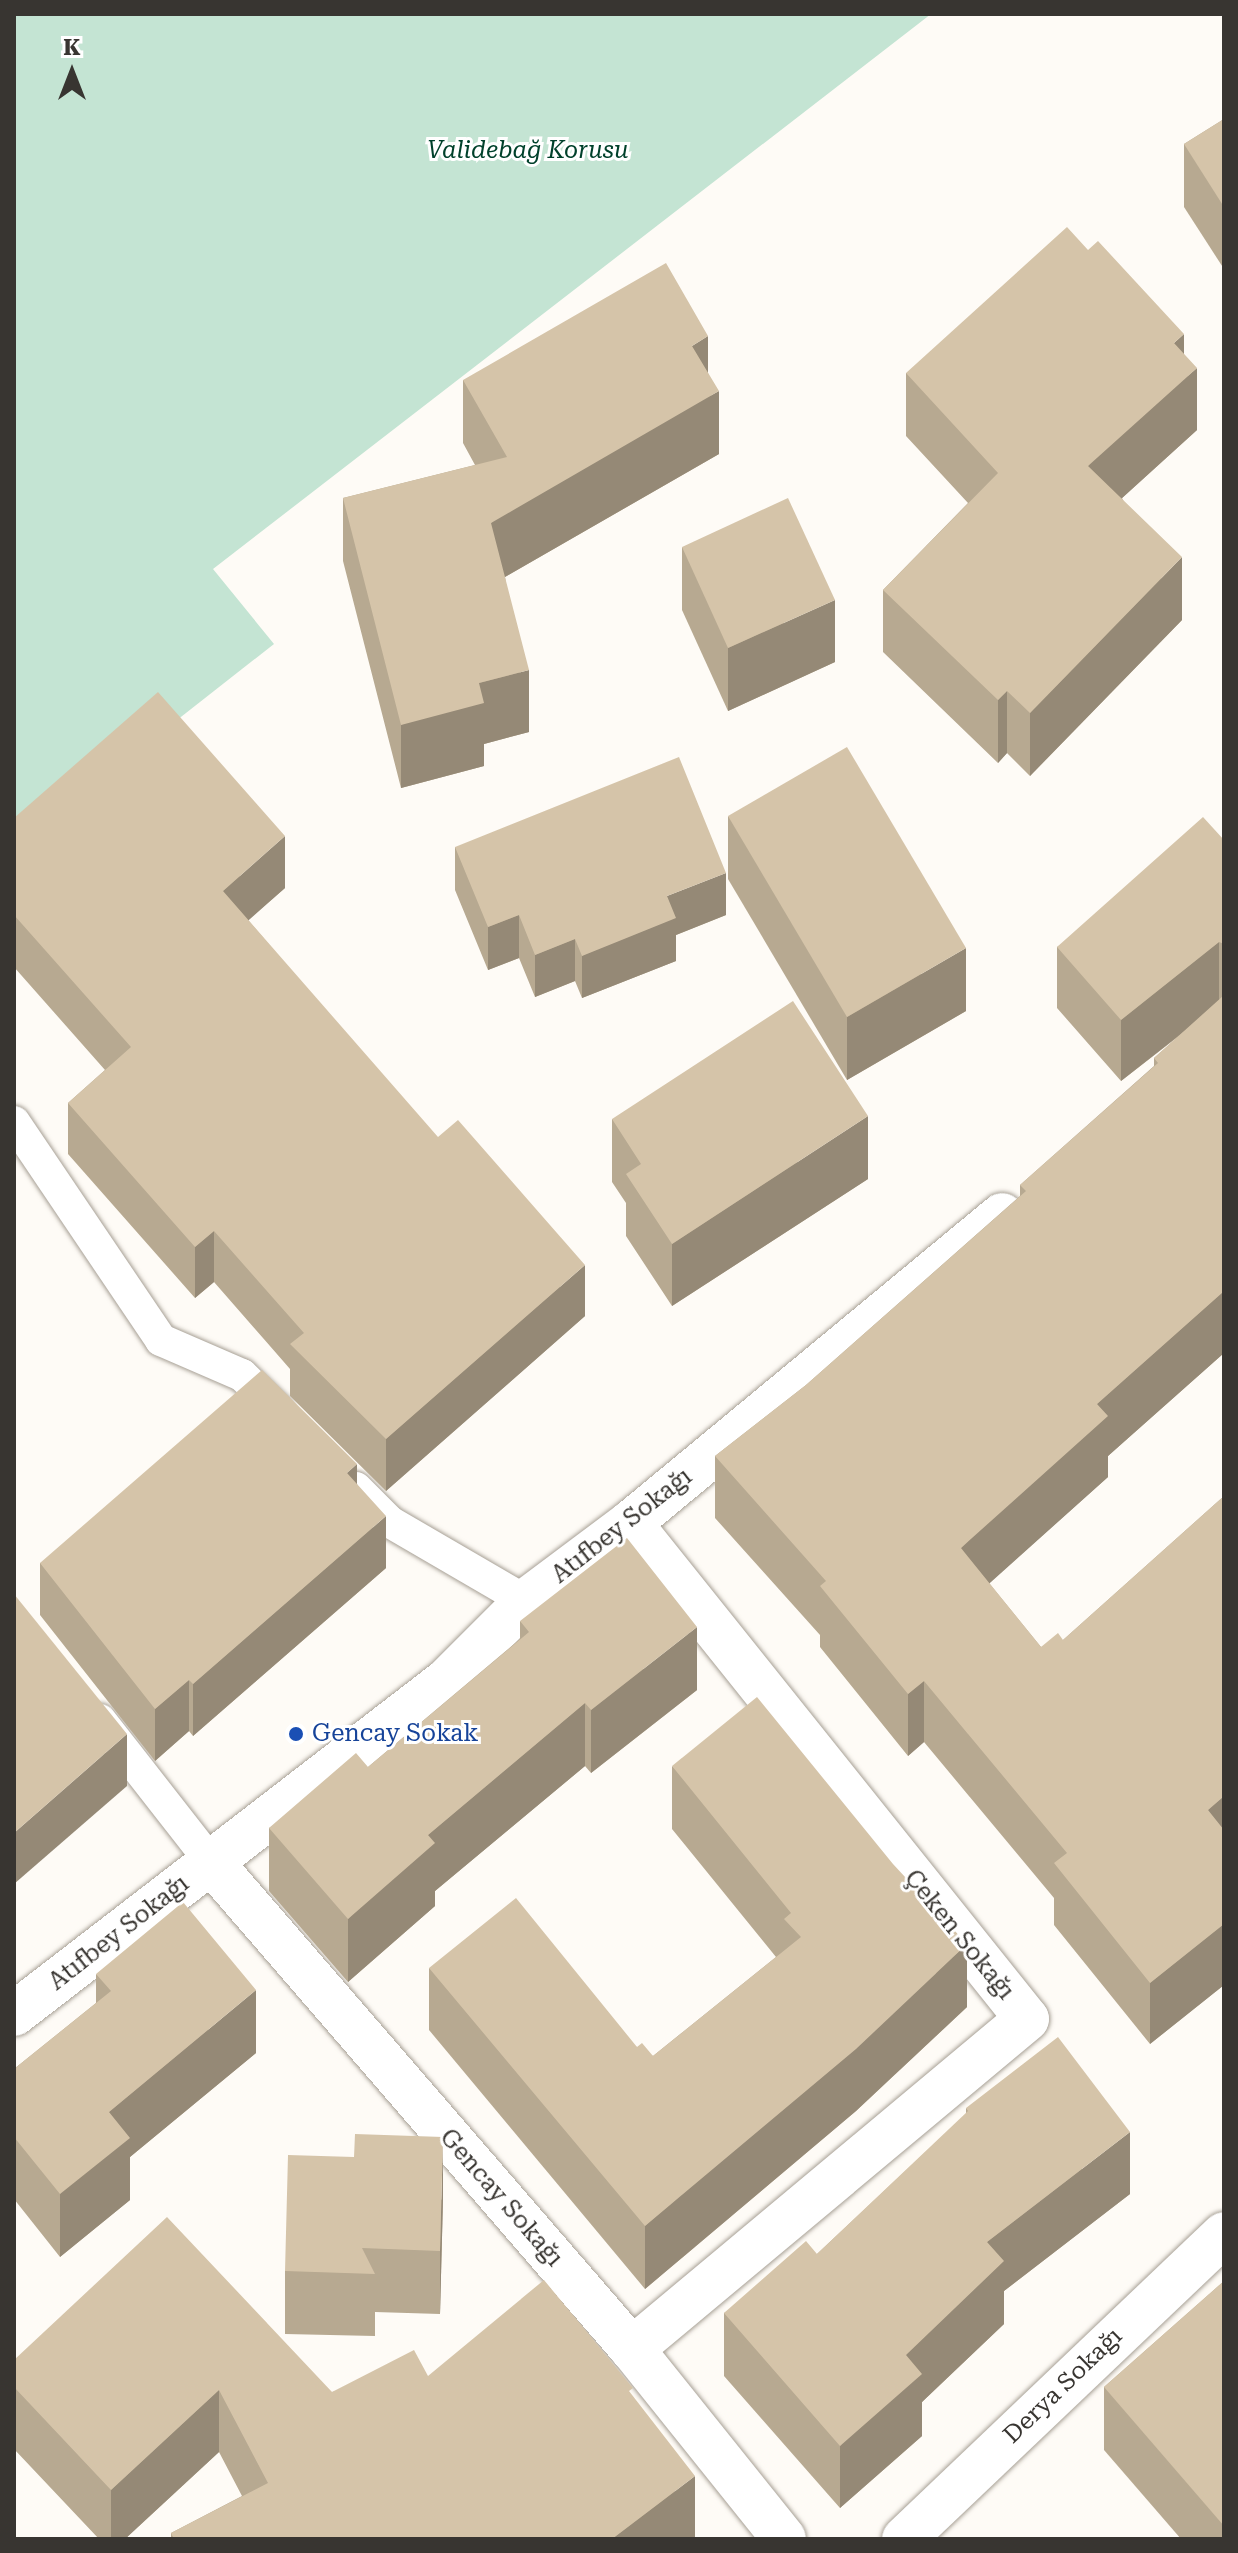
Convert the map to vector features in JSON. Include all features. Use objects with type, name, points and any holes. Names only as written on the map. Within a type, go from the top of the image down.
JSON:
[{"type":"street","name":"Atıfbey Sokağı","points":[[14,2014],[446,1681],[526,1601],[630,1523],[1033,1189]]},
{"type":"street","name":"Çeken Sokağı","points":[[630,1523],[1027,2019],[632,2349]]},
{"type":"street","name":"Gencay Sokağı","points":[[211,1862],[632,2349],[784,2539]]},
{"type":"street","name":"Derya Sokağı","points":[[904,2539],[1224,2234]]},
{"type":"lane","points":[[14,1122],[161,1340],[242,1375],[306,1438]]},
{"type":"lane","points":[[337,1469],[390,1522],[526,1601]]},
{"type":"lane","points":[[83,1699],[211,1862]]},
{"type":"green space","name":"Validebağ Korusu","points":[[14,14],[931,14],[213,569],[274,644],[14,848]]},
{"type":"building","points":[[1224,119],[1224,207],[1184,144]]},
{"type":"building","points":[[1067,227],[1088,250],[1098,241],[1184,334],[1174,343],[1197,368],[1088,466],[1182,557],[1030,713],[1007,691],[998,700],[883,590],[998,473],[906,373]]},
{"type":"building","points":[[666,263],[708,336],[692,346],[719,391],[491,523],[529,670],[479,683],[484,703],[401,725],[343,498],[507,457],[463,380]]},
{"type":"building","points":[[788,498],[835,600],[728,648],[682,547]]},
{"type":"building","points":[[158,692],[285,836],[223,891],[438,1137],[458,1120],[585,1265],[386,1439],[290,1344],[304,1333],[214,1231],[195,1247],[68,1103],[131,1047],[14,915],[14,818]]},
{"type":"building","points":[[847,747],[966,948],[847,1017],[728,816]]},
{"type":"building","points":[[679,757],[726,873],[667,896],[676,918],[582,956],[575,939],[535,955],[519,915],[488,927],[455,847]]},
{"type":"building","points":[[1203,817],[1224,840],[1224,944],[1219,942],[1121,1020],[1057,947]]},
{"type":"building","points":[[1224,995],[1224,1291],[1097,1404],[1108,1416],[961,1548],[1041,1647],[1058,1633],[1063,1640],[1224,1496],[1224,1796],[1208,1810],[1224,1830],[1224,1924],[1150,1983],[1054,1863],[1067,1853],[924,1681],[908,1694],[820,1586],[826,1581],[715,1456],[806,1385],[1026,1191],[1020,1185],[1158,1063],[1154,1058]]},
{"type":"building","points":[[793,1001],[868,1116],[672,1244],[626,1174],[641,1164],[612,1119]]},
{"type":"building","points":[[262,1370],[357,1464],[347,1473],[386,1516],[193,1684],[189,1680],[155,1709],[40,1563]]},
{"type":"building","points":[[627,1538],[697,1627],[591,1710],[585,1703],[428,1835],[435,1843],[348,1919],[269,1828],[356,1753],[368,1767],[529,1632],[520,1621]]},
{"type":"building","points":[[14,1594],[127,1734],[14,1833]]},
{"type":"building","points":[[757,1697],[893,1864],[967,1944],[856,2049],[645,2226],[429,1968],[516,1898],[637,2047],[642,2043],[653,2056],[801,1937],[784,1919],[791,1913],[672,1766]]},
{"type":"building","points":[[183,1902],[256,1990],[109,2112],[130,2138],[60,2194],[14,2137],[14,2069],[111,1991],[96,1974]]},
{"type":"building","points":[[1058,2037],[1130,2132],[987,2242],[1004,2261],[906,2355],[922,2374],[840,2446],[724,2313],[806,2241],[817,2254],[968,2111],[966,2108]]},
{"type":"building","points":[[355,2134],[443,2137],[440,2251],[362,2248],[375,2274],[285,2271],[288,2155],[354,2157]]},
{"type":"building","points":[[167,2217],[332,2392],[414,2350],[428,2376],[544,2280],[633,2388],[629,2391],[695,2476],[612,2539],[174,2539],[171,2533],[268,2483],[219,2390],[111,2490],[14,2387],[14,2360]]},
{"type":"building","points":[[1224,2281],[1224,2526],[1104,2387]]},
{"type":"place","name":"Gencay Sokak","points":[[296,1734]]}]
